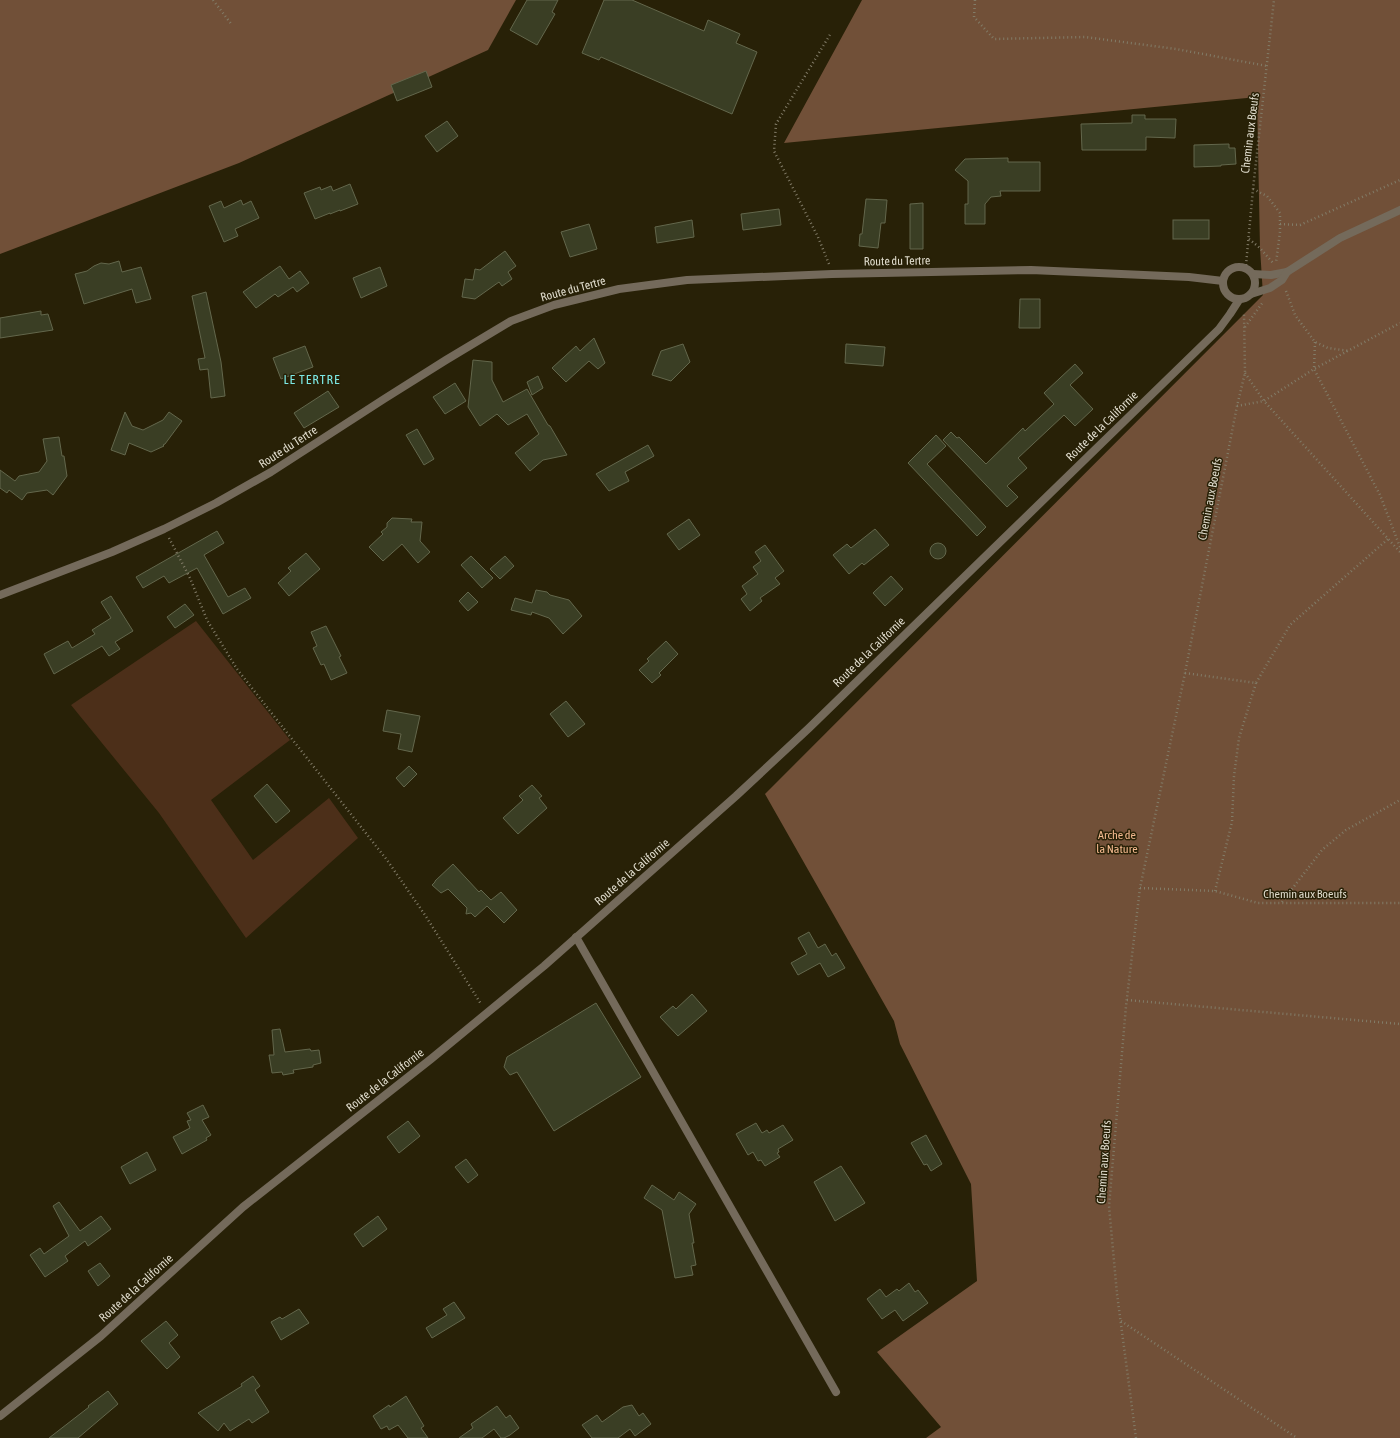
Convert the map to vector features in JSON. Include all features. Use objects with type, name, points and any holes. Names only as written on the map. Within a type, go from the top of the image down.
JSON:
[{"type":"street","points":[[1253,274],[1271,275],[1287,272],[1340,238],[1400,210]]},
{"type":"street","points":[[1252,294],[1256,284],[1253,274],[1241,266],[1227,272],[1223,281],[1225,292],[1233,298],[1239,300],[1270,288],[1282,280],[1287,272]]},
{"type":"street","name":"Route du Tertre","points":[[0,595],[112,552],[164,529],[216,503],[271,472],[446,360],[511,321],[554,305],[626,288],[687,280],[832,274],[1031,270],[1189,277],[1223,281]]},
{"type":"street","name":"Route de la Californie","points":[[0,1416],[101,1336],[242,1207],[431,1059],[544,966],[736,796],[809,728],[1219,329],[1239,300]]},
{"type":"street","points":[[576,937],[836,1392]]},
{"type":"path","points":[[214,0],[232,25]]},
{"type":"path","points":[[976,0],[974,17],[994,39],[1084,37],[1176,49],[1267,66]]},
{"type":"path","name":"Chemin aux Bœufs","points":[[1246,268],[1253,189],[1274,0]]},
{"type":"path","points":[[831,33],[776,124],[774,151],[818,236],[832,274]]},
{"type":"path","points":[[1280,224],[1300,225],[1400,180]]},
{"type":"path","points":[[1249,239],[1276,265],[1280,213],[1267,196],[1253,189]]},
{"type":"path","points":[[1284,287],[1295,315],[1315,342],[1328,348],[1349,351]]},
{"type":"path","name":"Chemin aux Boeufs","points":[[1136,1438],[1121,1321],[1109,1206],[1127,1000],[1140,888],[1185,673],[1237,406],[1245,373],[1244,328],[1262,302],[1268,298]]},
{"type":"path","points":[[1237,406],[1264,401],[1314,369],[1400,323]]},
{"type":"path","points":[[1315,342],[1314,369],[1380,495],[1400,547]]},
{"type":"path","points":[[1245,373],[1264,401],[1400,552]]},
{"type":"path","points":[[164,529],[190,578],[207,620],[237,669],[387,860],[425,915],[487,1013]]},
{"type":"path","points":[[1215,891],[1232,822],[1234,776],[1239,738],[1256,683],[1290,625],[1388,539]]},
{"type":"path","points":[[1185,673],[1256,683]]},
{"type":"path","points":[[1281,903],[1322,850],[1346,830],[1400,800]]},
{"type":"path","name":"Chemin aux Boeufs","points":[[1140,888],[1215,891],[1258,903],[1400,903]]},
{"type":"path","points":[[1127,1000],[1400,1024]]},
{"type":"path","points":[[1121,1321],[1297,1438]]},
{"type":"shaded area","points":[[196,621],[290,740],[211,800],[253,860],[329,798],[358,838],[246,938],[159,813],[71,705]]},
{"type":"green space","points":[[0,0],[516,0],[488,50],[239,163],[0,254]]},
{"type":"green space","name":"Arche de la Nature","points":[[862,0],[1400,0],[1400,1438],[926,1438],[941,1427],[877,1352],[977,1281],[971,1184],[900,1044],[894,1021],[765,794],[1263,295],[1260,248],[1257,97],[784,143]]},
{"type":"building","points":[[527,0],[558,0],[552,12],[555,14],[537,45],[510,30]]},
{"type":"building","points":[[604,0],[632,0],[704,31],[708,20],[740,34],[736,43],[757,52],[732,114],[601,57],[599,60],[582,53]]},
{"type":"building","points":[[426,71],[432,87],[397,101],[391,85]]},
{"type":"building","points":[[1132,115],[1145,115],[1145,119],[1176,119],[1175,138],[1146,137],[1146,150],[1082,150],[1081,124],[1132,123]]},
{"type":"building","points":[[447,121],[458,136],[437,152],[425,136]]},
{"type":"building","points":[[1229,144],[1229,148],[1235,148],[1236,164],[1194,167],[1194,145]]},
{"type":"building","points":[[1008,158],[1008,162],[1040,162],[1040,191],[1000,191],[1001,196],[991,197],[985,204],[985,224],[965,224],[965,204],[968,204],[968,181],[955,170],[965,159]]},
{"type":"building","points":[[350,184],[358,204],[315,219],[304,193],[320,187],[321,190],[331,186],[333,191]]},
{"type":"building","points":[[866,199],[887,200],[885,223],[881,223],[878,248],[859,246]]},
{"type":"building","points":[[241,200],[243,205],[251,201],[259,218],[235,229],[238,236],[224,242],[209,206],[221,201],[224,208]]},
{"type":"building","points":[[923,203],[923,249],[910,249],[910,204]]},
{"type":"building","points":[[779,209],[781,225],[743,230],[741,214]]},
{"type":"building","points":[[692,220],[694,237],[657,243],[655,227]]},
{"type":"building","points":[[1173,220],[1209,220],[1209,239],[1173,239]]},
{"type":"building","points":[[589,224],[597,249],[570,257],[561,232]]},
{"type":"building","points":[[505,251],[516,266],[508,272],[512,279],[502,286],[499,282],[475,299],[462,297],[465,279],[473,280],[475,269],[480,270]]},
{"type":"building","points":[[119,261],[122,272],[141,267],[151,299],[136,303],[132,289],[84,304],[75,274],[87,271],[101,263],[109,264]]},
{"type":"building","points":[[280,266],[289,279],[300,271],[309,283],[297,292],[293,287],[278,297],[275,294],[256,308],[243,292]]},
{"type":"building","points":[[380,267],[387,286],[361,298],[353,278]]},
{"type":"building","points":[[206,292],[221,362],[225,396],[211,398],[208,369],[200,370],[198,359],[205,358],[192,296]]},
{"type":"building","points":[[1020,299],[1040,299],[1040,328],[1019,328]]},
{"type":"building","points":[[41,311],[41,315],[48,314],[53,330],[0,338],[0,318]]},
{"type":"building","points":[[594,338],[605,363],[598,369],[589,361],[566,382],[552,368],[576,346],[580,351]]},
{"type":"building","points":[[683,344],[690,362],[671,381],[652,375],[661,351]]},
{"type":"building","points":[[846,344],[885,347],[883,366],[845,363]]},
{"type":"building","points":[[305,346],[313,367],[281,379],[273,358]]},
{"type":"building","points":[[473,360],[492,362],[492,380],[503,402],[527,389],[567,455],[543,460],[530,471],[515,453],[539,434],[527,414],[508,425],[497,414],[480,426],[468,407]]},
{"type":"building","points":[[1075,364],[1083,373],[1070,385],[1093,409],[1075,426],[1064,415],[1018,458],[1027,468],[1007,486],[1018,497],[1007,507],[943,440],[951,432],[957,438],[959,437],[986,464],[1023,428],[1025,431],[1054,404],[1044,393]]},
{"type":"building","points":[[538,376],[543,388],[532,395],[527,382]]},
{"type":"building","points":[[455,383],[466,401],[445,414],[433,397]]},
{"type":"building","points":[[328,391],[339,407],[304,428],[294,413]]},
{"type":"building","points":[[125,412],[132,426],[143,430],[163,420],[169,412],[182,421],[163,445],[164,446],[151,452],[129,443],[125,455],[111,450]]},
{"type":"building","points":[[417,429],[434,459],[424,465],[406,435]]},
{"type":"building","points":[[936,435],[946,446],[927,464],[986,527],[977,536],[908,463]]},
{"type":"building","points":[[59,437],[67,476],[53,495],[47,490],[27,493],[22,500],[9,490],[7,493],[0,488],[0,470],[15,481],[19,476],[39,472],[47,461],[43,439]]},
{"type":"building","points":[[648,445],[654,456],[625,472],[629,481],[609,491],[596,474]]},
{"type":"building","points":[[392,518],[412,519],[411,522],[422,522],[420,541],[430,552],[418,563],[402,544],[383,561],[369,547],[383,534],[381,532],[387,527],[387,523]]},
{"type":"building","points":[[689,519],[700,535],[679,550],[667,534]]},
{"type":"building","points":[[875,529],[889,545],[864,565],[862,563],[849,574],[833,555],[847,544],[851,548]]},
{"type":"building","points":[[217,531],[224,543],[204,555],[228,597],[245,588],[251,598],[223,614],[197,568],[169,583],[164,576],[143,588],[136,577]]},
{"type":"building","points":[[935,543],[941,543],[946,548],[944,557],[941,559],[935,559],[930,554],[930,548]]},
{"type":"building","points":[[765,545],[784,571],[775,578],[780,584],[760,598],[762,601],[750,611],[741,599],[747,594],[742,586],[758,574],[753,567],[761,561],[755,552]]},
{"type":"building","points":[[306,553],[320,569],[289,596],[278,583],[291,571],[288,568]]},
{"type":"building","points":[[471,556],[493,578],[482,588],[461,565]]},
{"type":"building","points":[[505,556],[514,566],[500,579],[490,569]]},
{"type":"building","points":[[891,576],[903,589],[885,606],[873,593]]},
{"type":"building","points":[[536,590],[547,592],[550,595],[569,600],[582,616],[563,634],[549,618],[532,612],[531,615],[511,610],[515,598],[532,603]]},
{"type":"building","points":[[468,592],[478,602],[468,611],[459,601]]},
{"type":"building","points":[[111,596],[133,631],[115,642],[120,649],[109,656],[102,646],[54,674],[44,654],[68,641],[72,648],[95,634],[92,630],[111,618],[101,602]]},
{"type":"building","points":[[185,604],[194,615],[175,628],[167,617]]},
{"type":"building","points":[[326,626],[341,656],[339,657],[347,673],[331,680],[324,664],[321,665],[313,648],[317,646],[311,632]]},
{"type":"building","points":[[666,641],[678,654],[659,673],[661,675],[652,683],[639,670],[649,661],[647,659]]},
{"type":"building","points":[[566,701],[585,724],[568,737],[550,714]]},
{"type":"building","points":[[387,710],[420,716],[412,752],[398,749],[401,734],[383,731]]},
{"type":"building","points":[[409,766],[417,774],[404,787],[396,778]]},
{"type":"building","points":[[267,784],[290,811],[276,823],[254,796]]},
{"type":"building","points":[[532,785],[542,796],[539,798],[547,808],[518,834],[503,818],[523,800],[519,796]]},
{"type":"building","points":[[453,864],[479,892],[481,890],[491,900],[501,892],[517,910],[504,923],[487,906],[475,917],[471,913],[466,914],[467,908],[448,889],[441,893],[432,885]]},
{"type":"building","points":[[809,932],[818,948],[825,944],[832,956],[836,953],[845,968],[828,977],[820,963],[798,975],[791,963],[807,954],[798,938]]},
{"type":"building","points":[[692,994],[707,1011],[678,1036],[660,1017],[673,1006],[676,1009]]},
{"type":"building","points":[[596,1003],[641,1077],[554,1131],[517,1072],[510,1075],[504,1067],[507,1057]]},
{"type":"building","points":[[280,1029],[285,1052],[310,1049],[311,1051],[319,1050],[321,1063],[313,1065],[313,1067],[293,1070],[294,1073],[283,1075],[282,1072],[272,1073],[269,1055],[274,1055],[272,1030]]},
{"type":"building","points":[[203,1105],[209,1117],[202,1120],[211,1135],[206,1138],[207,1140],[182,1154],[173,1137],[190,1128],[187,1121],[191,1120],[187,1113]]},
{"type":"building","points":[[408,1121],[420,1136],[399,1153],[387,1137]]},
{"type":"building","points":[[756,1123],[762,1133],[767,1130],[769,1133],[783,1125],[793,1140],[778,1149],[779,1152],[777,1153],[780,1157],[765,1166],[761,1160],[758,1161],[753,1152],[748,1155],[736,1134]]},
{"type":"building","points":[[926,1135],[942,1164],[931,1171],[927,1164],[924,1165],[911,1143]]},
{"type":"building","points":[[147,1152],[156,1170],[130,1184],[121,1167]]},
{"type":"building","points":[[466,1159],[478,1175],[468,1183],[455,1167]]},
{"type":"building","points":[[841,1166],[865,1203],[835,1221],[814,1182]]},
{"type":"building","points":[[652,1185],[674,1200],[679,1192],[696,1204],[689,1214],[696,1265],[691,1266],[693,1275],[675,1278],[662,1210],[644,1198]]},
{"type":"building","points":[[59,1202],[80,1231],[101,1216],[111,1229],[88,1246],[85,1241],[65,1256],[68,1261],[45,1277],[30,1255],[40,1248],[44,1254],[69,1236],[53,1206]]},
{"type":"building","points":[[378,1216],[387,1229],[363,1247],[354,1234]]},
{"type":"building","points":[[100,1263],[110,1276],[98,1286],[88,1271]]},
{"type":"building","points":[[909,1283],[915,1292],[918,1290],[928,1303],[903,1321],[895,1310],[882,1319],[867,1299],[880,1289],[886,1297],[897,1289],[899,1291]]},
{"type":"building","points":[[454,1302],[465,1318],[432,1338],[426,1328],[447,1315],[443,1309]]},
{"type":"building","points":[[299,1309],[309,1323],[281,1340],[271,1322],[280,1317],[282,1319]]},
{"type":"building","points":[[166,1321],[178,1335],[169,1343],[180,1357],[167,1369],[141,1341]]},
{"type":"building","points":[[253,1376],[260,1386],[255,1390],[269,1412],[252,1423],[249,1419],[230,1431],[224,1423],[218,1431],[198,1413],[242,1386],[241,1384]]},
{"type":"building","points":[[108,1391],[118,1404],[78,1438],[49,1438],[89,1407],[88,1406]]},
{"type":"building","points":[[406,1396],[424,1426],[421,1428],[428,1438],[408,1438],[398,1425],[389,1430],[387,1426],[381,1429],[373,1416]]},
{"type":"building","points":[[632,1405],[639,1416],[643,1413],[651,1424],[635,1436],[630,1429],[618,1438],[592,1438],[582,1425],[597,1415],[602,1422],[623,1407]]},
{"type":"building","points":[[497,1406],[506,1418],[510,1415],[519,1428],[504,1438],[501,1438],[494,1429],[482,1438],[459,1438],[473,1428],[471,1424]]},
{"type":"district","name":"LE TERTRE","points":[[312,379]]}]
